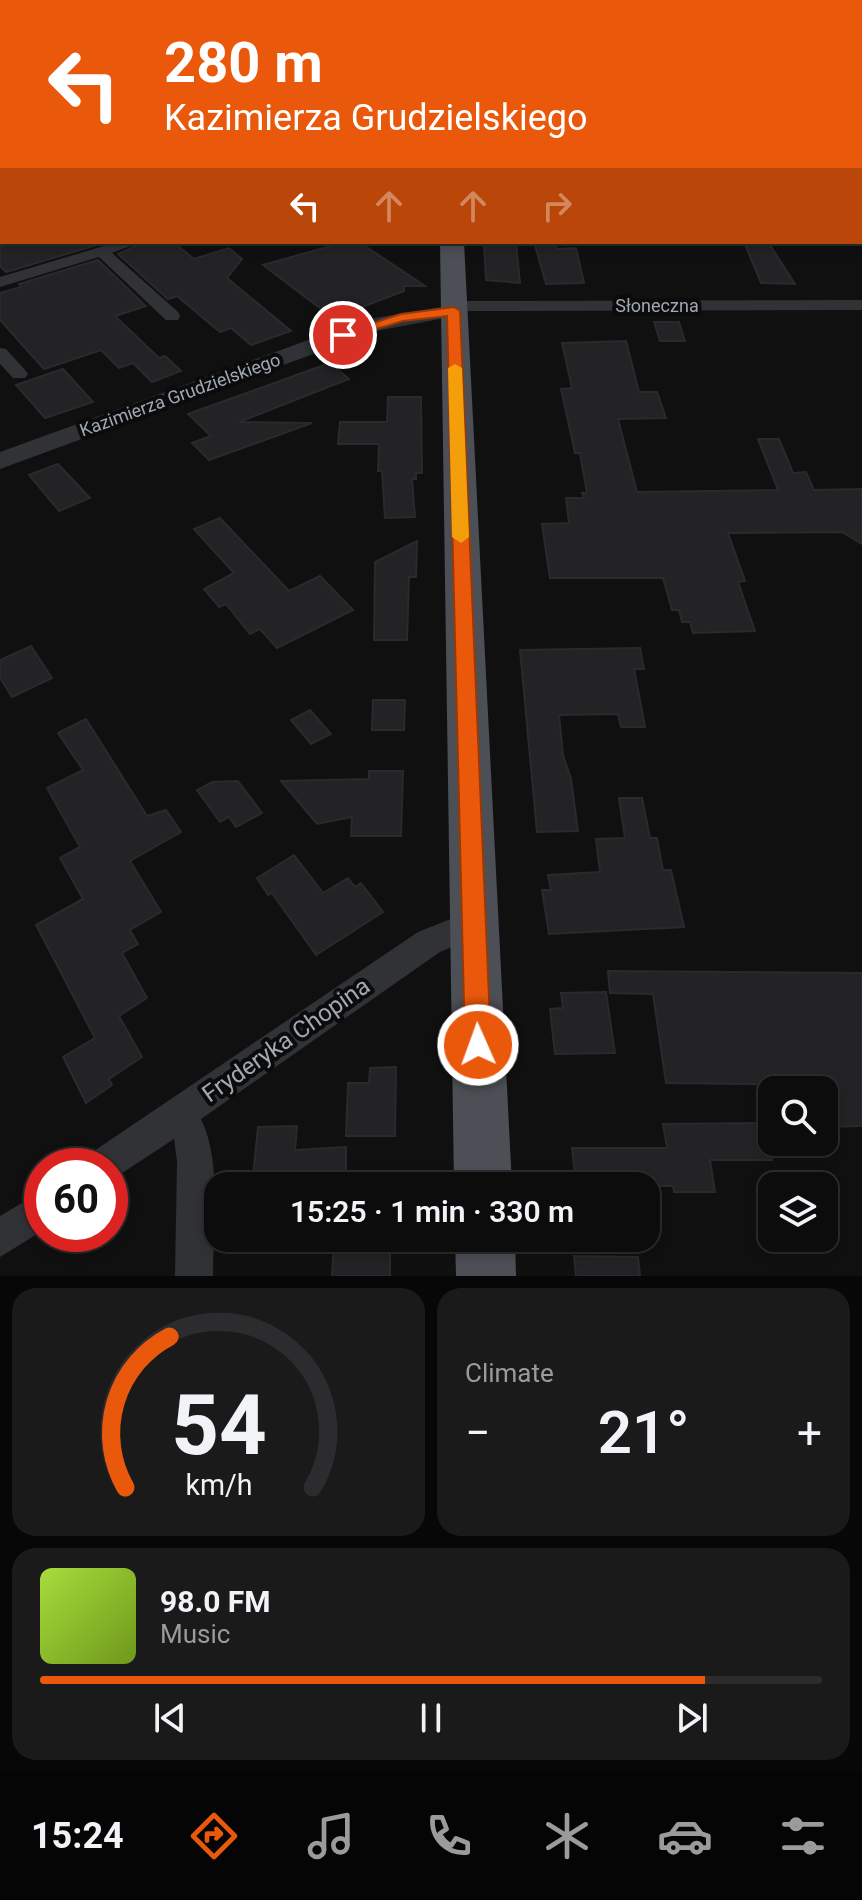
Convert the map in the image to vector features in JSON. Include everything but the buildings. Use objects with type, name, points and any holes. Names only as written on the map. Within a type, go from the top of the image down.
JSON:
[{"type":"main road","points":[[452,244],[483,1172]]},
{"type":"main road","points":[[485,1252],[486,1276]]},
{"type":"street","points":[[0,282],[126,244]]},
{"type":"street","points":[[101,251],[172,316]]},
{"type":"street","name":"Słoneczna","points":[[454,311],[465,306],[862,305]]},
{"type":"street","name":"Kazimierza Grudzielskiego","points":[[0,461],[371,325],[454,311]]},
{"type":"street","points":[[0,353],[19,374]]},
{"type":"street","name":"Fryderyka Chopina","points":[[128,1150],[429,942],[453,932],[474,931]]},
{"type":"street","points":[[180,1114],[192,1138],[195,1161],[194,1276]]},
{"type":"street","points":[[0,1238],[24,1221]]},
{"type":"slow traffic","points":[[455,368],[461,537]]},
{"type":"route","points":[[343,335],[401,318],[454,311],[478,1045]]}]
